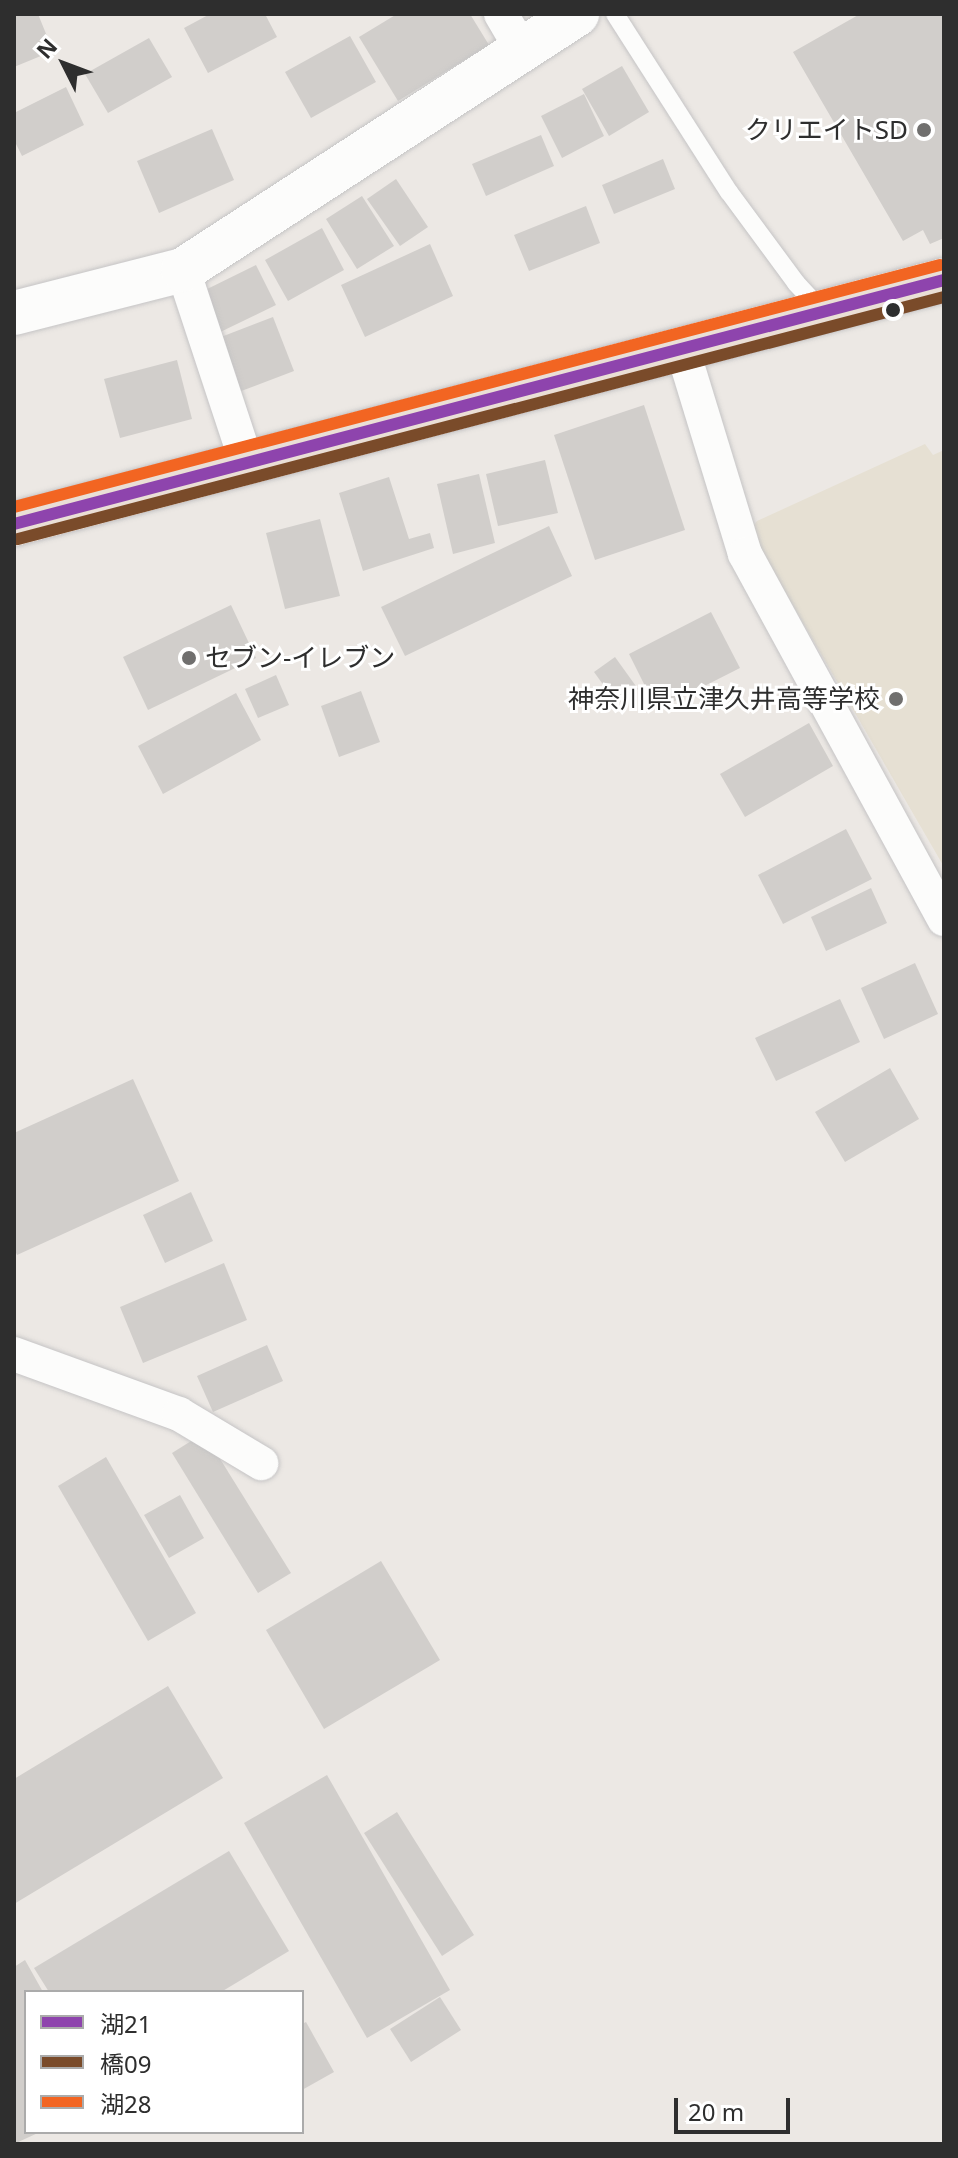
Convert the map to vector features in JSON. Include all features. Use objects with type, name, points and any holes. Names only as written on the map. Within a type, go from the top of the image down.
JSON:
[{"type":"highway","points":[[14,524],[944,280]]},
{"type":"street","points":[[14,313],[183,270],[511,32],[577,14]]},
{"type":"street","points":[[183,270],[247,464]]},
{"type":"street","points":[[682,348],[745,554],[944,919]]},
{"type":"street","points":[[14,1354],[179,1414],[261,1463]]},
{"type":"lane","points":[[615,14],[729,192],[796,283],[824,312]]},
{"type":"shaded area","name":"神奈川県立津久井高等学校","points":[[925,444],[933,455],[944,450],[944,867],[750,531],[757,521]]},
{"type":"building","points":[[38,14],[53,51],[14,67],[14,15]]},
{"type":"building","points":[[210,14],[265,14],[277,37],[208,73],[184,28]]},
{"type":"building","points":[[397,14],[470,14],[489,45],[398,101],[359,37]]},
{"type":"building","points":[[860,14],[944,14],[944,238],[930,244],[923,230],[903,241],[793,52]]},
{"type":"building","points":[[350,36],[376,82],[311,118],[285,72]]},
{"type":"building","points":[[149,38],[172,77],[108,113],[85,74]]},
{"type":"building","points":[[622,66],[649,112],[609,136],[582,89]]},
{"type":"building","points":[[66,87],[84,125],[22,156],[14,140],[14,113]]},
{"type":"building","points":[[584,94],[604,136],[562,158],[541,116]]},
{"type":"building","points":[[212,129],[234,180],[159,213],[137,161]]},
{"type":"building","points":[[541,135],[554,166],[486,196],[472,164]]},
{"type":"building","points":[[663,159],[675,189],[614,214],[602,185]]},
{"type":"building","points":[[396,179],[428,227],[400,246],[367,199]]},
{"type":"building","points":[[362,196],[394,246],[357,269],[326,219]]},
{"type":"building","points":[[586,206],[600,243],[529,271],[514,235]]},
{"type":"building","points":[[322,228],[344,270],[288,301],[265,260]]},
{"type":"building","points":[[430,244],[453,296],[365,337],[341,285]]},
{"type":"building","points":[[256,265],[276,305],[212,336],[193,296]]},
{"type":"building","points":[[273,317],[294,371],[228,396],[208,342]]},
{"type":"building","points":[[177,360],[192,419],[120,438],[104,379]]},
{"type":"building","points":[[644,405],[685,530],[595,560],[554,435]]},
{"type":"building","points":[[545,460],[558,513],[498,526],[486,474]]},
{"type":"building","points":[[479,474],[495,543],[453,554],[437,484]]},
{"type":"building","points":[[389,477],[409,539],[430,533],[434,548],[363,571],[339,493]]},
{"type":"building","points":[[320,519],[340,596],[285,609],[266,533]]},
{"type":"building","points":[[549,526],[572,576],[405,656],[381,607]]},
{"type":"building","name":"セブン-イレブン","points":[[231,605],[256,658],[148,710],[123,657]]},
{"type":"building","points":[[711,612],[740,668],[657,710],[629,654]]},
{"type":"building","points":[[615,657],[638,689],[617,704],[594,672]]},
{"type":"building","points":[[276,675],[289,705],[258,718],[245,689]]},
{"type":"building","points":[[361,691],[380,742],[339,757],[321,706]]},
{"type":"building","points":[[236,693],[261,740],[163,794],[138,746]]},
{"type":"building","points":[[809,723],[833,766],[745,817],[720,774]]},
{"type":"building","points":[[846,829],[872,879],[783,924],[758,875]]},
{"type":"building","points":[[871,888],[887,923],[826,951],[811,917]]},
{"type":"building","points":[[915,963],[938,1014],[884,1039],[861,988]]},
{"type":"building","points":[[840,999],[860,1042],[776,1081],[755,1038]]},
{"type":"building","points":[[890,1068],[919,1119],[845,1162],[815,1112]]},
{"type":"building","points":[[133,1079],[179,1181],[17,1255],[14,1248],[14,1133]]},
{"type":"building","points":[[191,1192],[213,1241],[165,1263],[143,1215]]},
{"type":"building","points":[[224,1263],[247,1320],[143,1363],[120,1307]]},
{"type":"building","points":[[267,1345],[283,1381],[213,1412],[197,1376]]},
{"type":"building","points":[[204,1433],[291,1573],[258,1593],[172,1453]]},
{"type":"building","points":[[106,1457],[196,1613],[148,1641],[58,1486]]},
{"type":"building","points":[[180,1495],[204,1538],[169,1558],[144,1515]]},
{"type":"building","points":[[381,1561],[440,1660],[324,1729],[266,1630]]},
{"type":"building","points":[[168,1686],[223,1778],[14,1904],[14,1779]]},
{"type":"building","points":[[327,1775],[450,1990],[367,2038],[244,1823]]},
{"type":"building","points":[[397,1812],[474,1935],[442,1956],[364,1833]]},
{"type":"building","points":[[229,1851],[289,1951],[224,1990],[48,1990],[34,1968]]},
{"type":"building","points":[[25,1960],[42,1990],[24,1990],[24,2134],[36,2134],[14,2144],[14,1967]]},
{"type":"building","points":[[440,1997],[461,2030],[411,2062],[390,2029]]},
{"type":"building","points":[[304,2023],[334,2072],[304,2089]]},
{"type":"transit line","name":"湖28","points":[[14,507],[940,265]]},
{"type":"transit line","name":"湖21","points":[[14,524],[944,280]]},
{"type":"transit line","name":"橋09","points":[[18,539],[944,297]]},
{"type":"place","name":"クリエイトSD","points":[[924,130]]},
{"type":"place","name":"セブン-イレブン","points":[[189,658]]},
{"type":"place","name":"神奈川県立津久井高等学校","points":[[896,699]]}]
